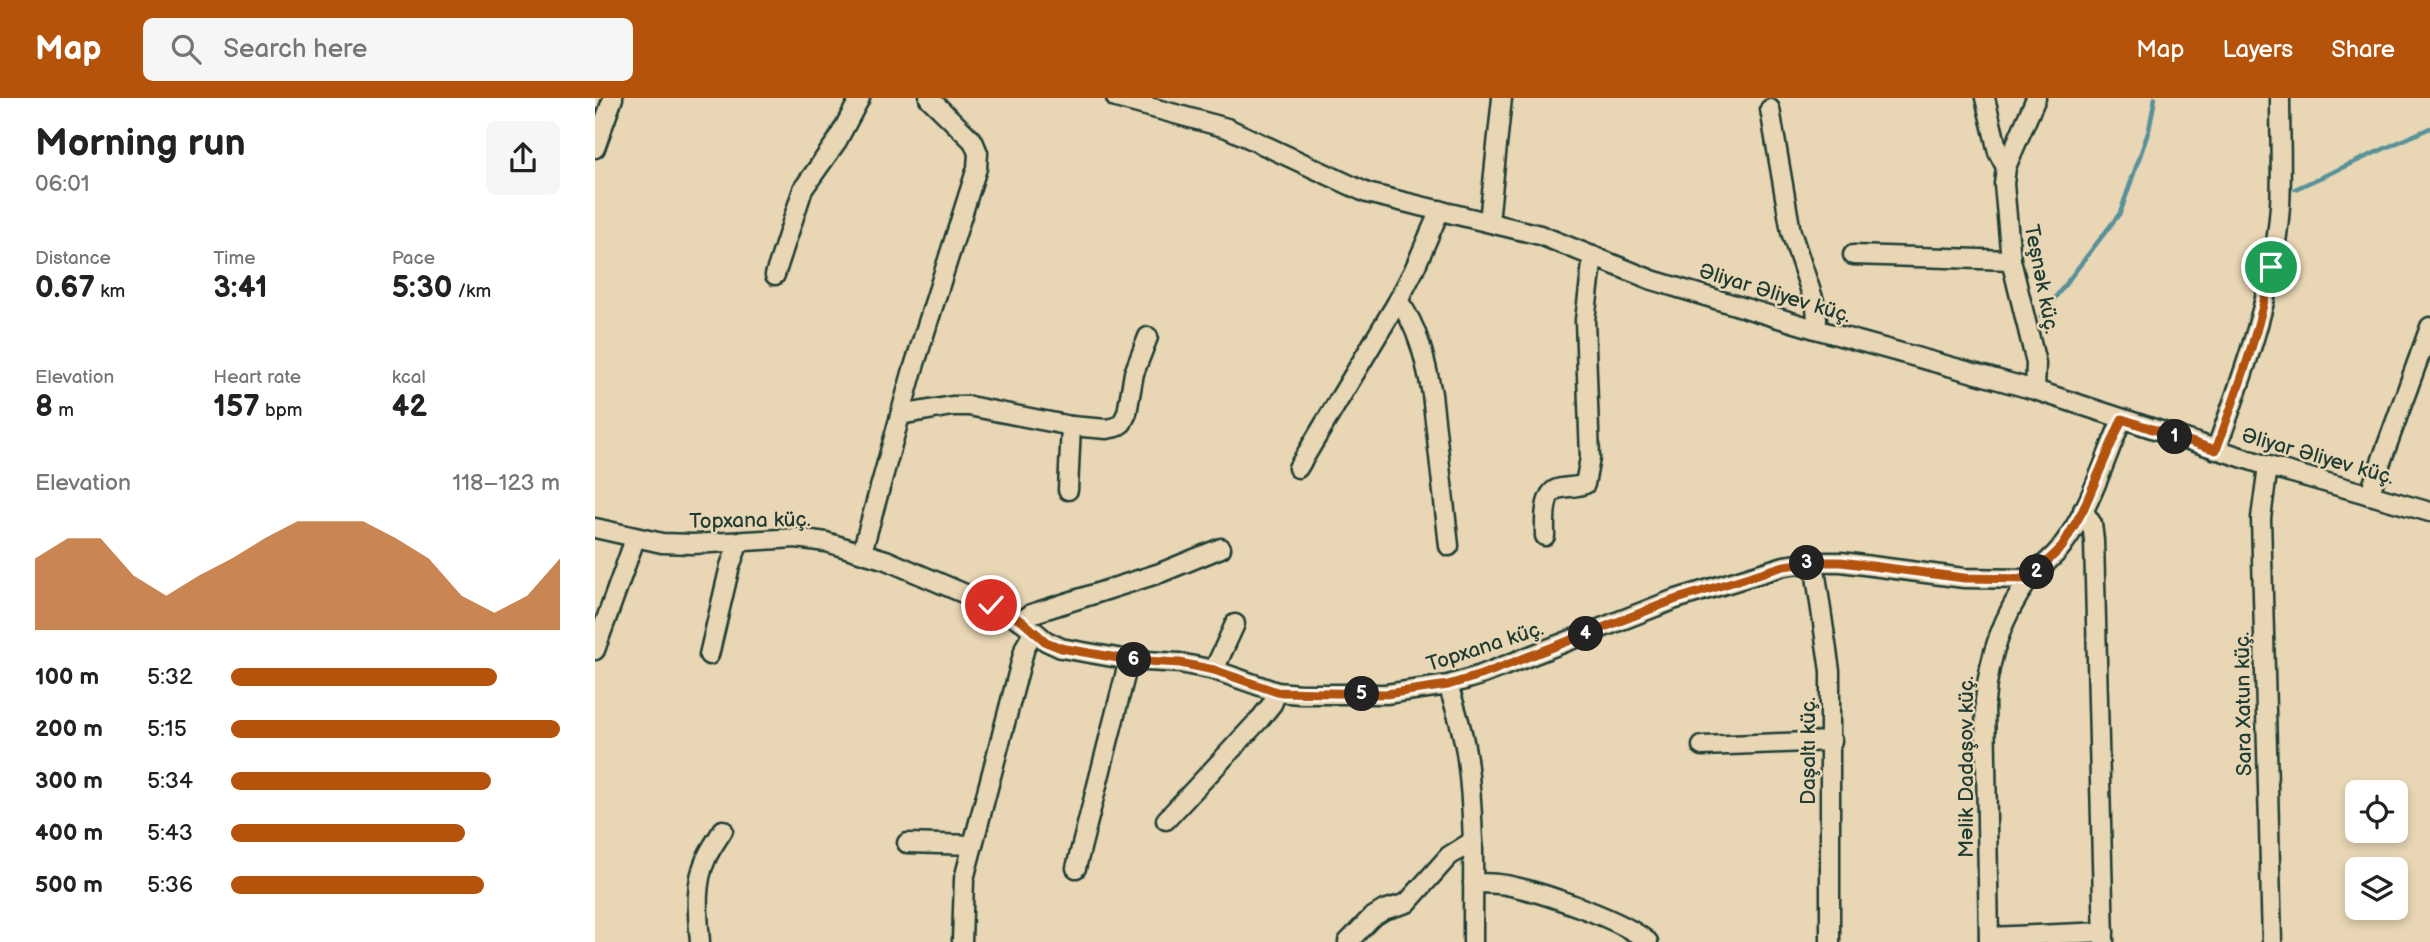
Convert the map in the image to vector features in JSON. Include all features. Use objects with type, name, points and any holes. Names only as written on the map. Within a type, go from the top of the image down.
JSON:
[{"type":"street","points":[[595,148],[614,98]]},
{"type":"street","points":[[775,275],[803,189],[837,141],[860,98]]},
{"type":"street","points":[[862,552],[900,415],[977,168],[978,153],[973,141],[929,98]]},
{"type":"street","name":"Əliyar Əliyev küç.","points":[[1116,98],[1213,123],[1367,193],[1539,235],[1652,280],[1815,329],[2035,390],[2216,450],[2430,512]]},
{"type":"street","points":[[1489,221],[1502,98]]},
{"type":"street","points":[[1985,98],[1998,152],[2006,167]]},
{"type":"street","name":"Teşnək küç.","points":[[2035,390],[2036,363],[2011,260],[2004,184],[2006,167],[2036,98]]},
{"type":"street","points":[[2216,450],[2250,356],[2265,300],[2280,207],[2280,98]]},
{"type":"street","points":[[1770,109],[1791,232],[1816,307],[1815,329]]},
{"type":"street","points":[[1298,468],[1398,301],[1440,210]]},
{"type":"street","points":[[1853,255],[2011,260]]},
{"type":"street","points":[[1545,537],[1546,509],[1551,494],[1556,489],[1585,484],[1588,475],[1590,458],[1585,320],[1593,256]]},
{"type":"street","points":[[1398,301],[1410,318],[1427,371],[1450,546]]},
{"type":"street","points":[[2369,495],[2430,327]]},
{"type":"street","points":[[900,415],[952,406],[969,406],[1070,426],[1116,428],[1127,413],[1134,373],[1148,337]]},
{"type":"street","name":"Məlik Dadaşov küç.","points":[[1989,940],[1985,701],[1988,668],[2000,629],[2029,579],[2062,547],[2083,510],[2122,419]]},
{"type":"street","points":[[1068,490],[1070,426]]},
{"type":"street","name":"Sara Xatun küç.","points":[[2268,466],[2261,518],[2272,942]]},
{"type":"street","points":[[1989,940],[2104,937],[2094,540],[2092,524],[2083,510]]},
{"type":"street","name":"Topxana küç.","points":[[595,528],[635,539],[683,544],[796,538],[826,542],[886,560],[991,605],[1061,648],[1129,660],[1180,663],[1214,670],[1277,692],[1386,694],[1448,685],[1481,675],[1674,600],[1784,566],[1841,562],[1964,578],[2029,579]]},
{"type":"street","points":[[595,650],[635,539]]},
{"type":"street","points":[[709,655],[730,566],[739,542]]},
{"type":"street","points":[[962,942],[964,879],[1025,648],[1031,614],[1160,573],[1221,548]]},
{"type":"street","name":"Daşaltı küç.","points":[[1814,562],[1830,670],[1830,942]]},
{"type":"street","points":[[1214,670],[1235,624]]},
{"type":"street","points":[[1076,868],[1129,660]]},
{"type":"street","points":[[1448,685],[1467,757],[1473,841],[1473,942]]},
{"type":"street","points":[[1165,820],[1260,719],[1272,704],[1277,692]]},
{"type":"street","points":[[1702,746],[1832,741]]},
{"type":"street","points":[[699,942],[700,879],[706,859],[723,830]]},
{"type":"street","points":[[1348,942],[1371,918],[1384,910],[1406,903],[1449,856],[1473,841]]},
{"type":"street","points":[[907,843],[973,845]]},
{"type":"street","points":[[1473,883],[1509,885],[1538,893],[1623,925],[1648,942]]},
{"type":"waterway","points":[[2041,316],[2120,213],[2149,130],[2155,98]]},
{"type":"waterway","points":[[2295,189],[2430,128]]},
{"type":"route","points":[[991,605],[1022,621],[1046,642],[1061,648],[1129,660],[1180,663],[1214,670],[1277,692],[1386,694],[1424,690],[1481,675],[1674,600],[1784,566],[1841,562],[1964,578],[2029,579],[2062,547],[2083,510],[2122,419],[2216,450],[2250,356],[2271,267]]}]
